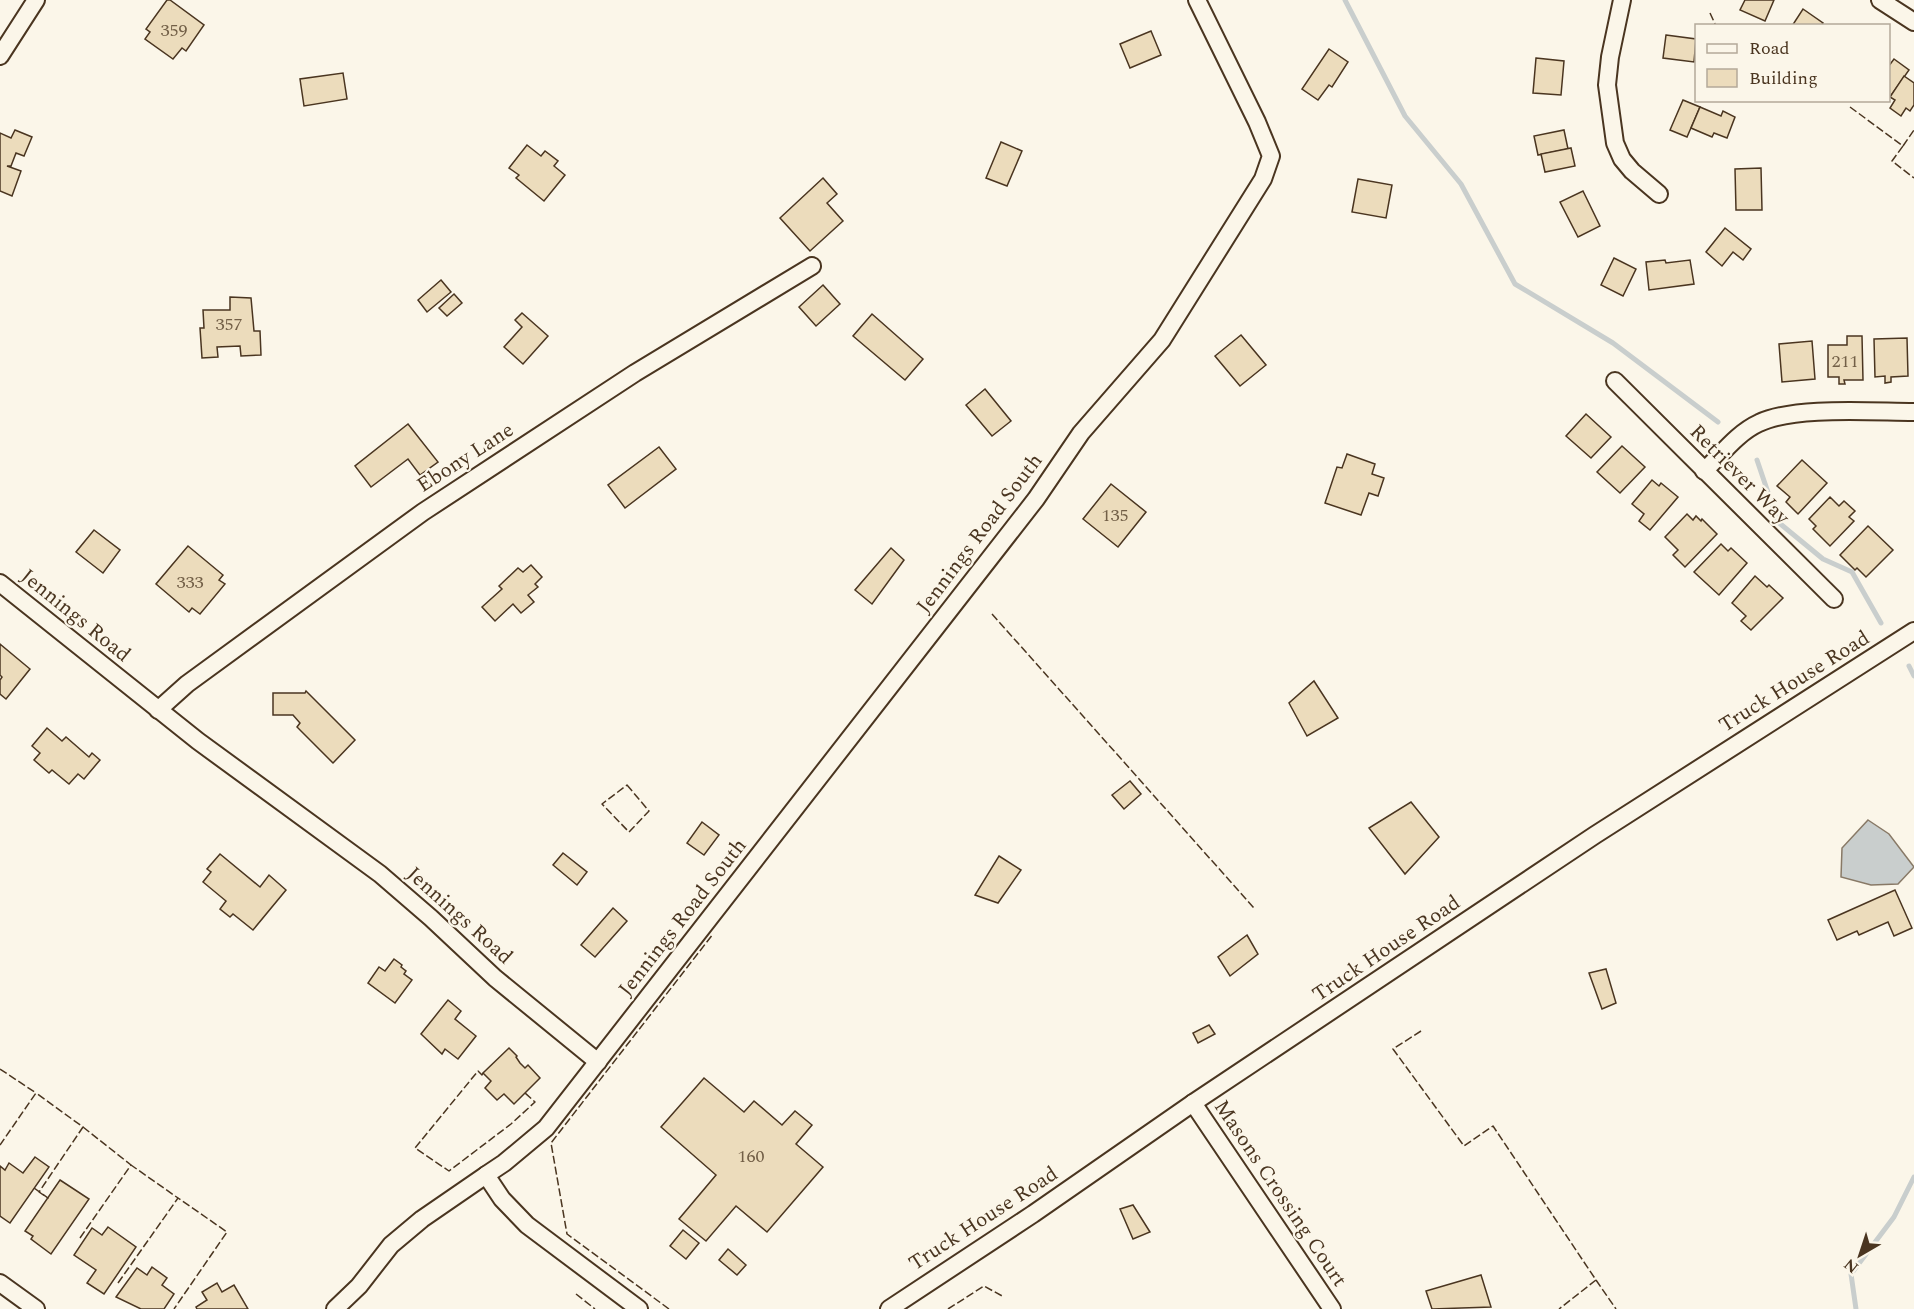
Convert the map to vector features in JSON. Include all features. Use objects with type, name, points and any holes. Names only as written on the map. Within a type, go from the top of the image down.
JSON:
[{"type":"street","points":[[0,56],[36,0]]},
{"type":"street","name":"Jennings Road South","points":[[598,1062],[1036,499],[1081,432],[1162,340],[1263,180],[1271,156],[1257,122],[1197,0]]},
{"type":"street","points":[[1622,0],[1610,57],[1607,85],[1615,143],[1622,159],[1632,171],[1659,194]]},
{"type":"street","points":[[1880,0],[1914,22]]},
{"type":"street","name":"Ebony Lane","points":[[158,710],[187,684],[423,512],[635,373],[812,266]]},
{"type":"street","name":"Retriever Way","points":[[1615,381],[1834,598]]},
{"type":"street","points":[[1704,471],[1744,432],[1760,422],[1808,412],[1914,412]]},
{"type":"street","name":"Jennings Road","points":[[0,584],[198,741],[380,874],[495,978],[598,1062]]},
{"type":"street","name":"Truck House Road","points":[[889,1309],[1033,1214],[1193,1103],[1680,779],[1818,694],[1914,631]]},
{"type":"street","points":[[334,1309],[359,1286],[391,1245],[414,1225],[504,1163],[546,1128],[598,1062]]},
{"type":"street","name":"Masons Crossing Court","points":[[1193,1103],[1332,1309]]},
{"type":"street","points":[[486,1175],[502,1199],[527,1226],[639,1309]]},
{"type":"street","points":[[0,1283],[36,1309]]},
{"type":"shaded area","points":[[1868,820],[1889,834],[1914,867],[1898,884],[1871,885],[1841,877],[1842,848]]},
{"type":"building","points":[[167,0],[204,25],[186,51],[182,48],[173,59],[145,39],[150,32],[146,29]]},
{"type":"building","points":[[1745,0],[1774,0],[1765,21],[1740,10]]},
{"type":"building","points":[[1803,9],[1823,23],[1822,24],[1793,24]]},
{"type":"building","points":[[1151,31],[1161,55],[1130,68],[1120,44]]},
{"type":"building","points":[[1666,35],[1695,39],[1694,62],[1663,58]]},
{"type":"building","points":[[1329,49],[1348,62],[1332,87],[1329,85],[1318,100],[1302,89]]},
{"type":"building","points":[[1536,58],[1564,61],[1561,95],[1533,93]]},
{"type":"building","points":[[1894,59],[1909,70],[1890,97],[1890,64]]},
{"type":"building","points":[[343,73],[347,99],[304,106],[300,79]]},
{"type":"building","points":[[1904,76],[1914,83],[1914,105],[1910,111],[1906,108],[1901,116],[1890,108],[1895,100],[1890,97]]},
{"type":"building","points":[[1683,100],[1700,107],[1687,137],[1670,130]]},
{"type":"building","points":[[1700,107],[1721,116],[1723,111],[1735,117],[1727,138],[1714,133],[1712,137],[1691,128]]},
{"type":"building","points":[[15,130],[32,137],[24,156],[16,153],[11,166],[7,166],[21,171],[12,196],[0,191],[0,133],[11,138]]},
{"type":"building","points":[[1564,130],[1568,149],[1538,155],[1534,136]]},
{"type":"building","points":[[1001,142],[1022,151],[1007,186],[986,178]]},
{"type":"building","points":[[527,145],[541,156],[545,151],[558,161],[554,166],[565,175],[544,201],[516,178],[519,175],[509,168]]},
{"type":"building","points":[[1571,148],[1575,166],[1545,172],[1541,154]]},
{"type":"building","points":[[1761,168],[1762,210],[1736,210],[1735,169]]},
{"type":"building","points":[[823,178],[837,194],[827,203],[843,221],[810,251],[780,218]]},
{"type":"building","points":[[1358,179],[1392,185],[1386,218],[1352,212]]},
{"type":"building","points":[[1583,191],[1600,226],[1578,237],[1560,202]]},
{"type":"building","points":[[1725,228],[1751,249],[1743,260],[1733,252],[1722,266],[1706,252]]},
{"type":"building","points":[[1614,258],[1636,269],[1623,296],[1601,285]]},
{"type":"building","points":[[1665,260],[1666,263],[1690,260],[1694,284],[1649,290],[1646,262]]},
{"type":"building","points":[[441,280],[451,292],[427,312],[418,300]]},
{"type":"building","points":[[823,285],[840,304],[816,326],[799,307]]},
{"type":"building","points":[[454,294],[462,303],[447,316],[439,308]]},
{"type":"building","points":[[230,297],[251,298],[254,331],[260,331],[261,355],[241,356],[240,346],[217,347],[218,357],[202,358],[200,328],[204,328],[203,310],[230,310]]},
{"type":"building","points":[[522,313],[548,336],[523,364],[504,347],[522,327],[515,320]]},
{"type":"building","points":[[872,314],[923,359],[905,380],[853,336]]},
{"type":"building","points":[[1241,335],[1266,365],[1240,386],[1215,356]]},
{"type":"building","points":[[1847,336],[1862,336],[1863,380],[1844,380],[1845,384],[1839,384],[1839,377],[1828,377],[1828,345],[1847,345]]},
{"type":"building","points":[[1907,338],[1908,376],[1891,377],[1891,382],[1885,383],[1885,376],[1875,377],[1874,339]]},
{"type":"building","points":[[1812,341],[1815,379],[1782,382],[1779,344]]},
{"type":"building","points":[[985,389],[1011,421],[992,436],[966,405]]},
{"type":"building","points":[[1586,414],[1611,437],[1591,458],[1566,436]]},
{"type":"building","points":[[408,424],[438,462],[420,475],[408,459],[371,487],[355,466]]},
{"type":"building","points":[[1622,446],[1645,467],[1620,493],[1597,472]]},
{"type":"building","points":[[659,447],[676,469],[625,508],[608,485]]},
{"type":"building","points":[[1347,454],[1375,464],[1372,474],[1384,478],[1378,496],[1369,493],[1361,515],[1325,503],[1337,467],[1342,468]]},
{"type":"building","points":[[1802,460],[1827,483],[1798,514],[1786,502],[1790,497],[1777,486]]},
{"type":"building","points":[[1652,480],[1659,486],[1661,483],[1678,497],[1650,530],[1639,521],[1644,514],[1632,504]]},
{"type":"building","points":[[1111,484],[1146,512],[1118,547],[1083,519]]},
{"type":"building","points":[[1830,497],[1839,506],[1844,501],[1855,511],[1849,517],[1854,521],[1830,546],[1813,529],[1816,526],[1809,519]]},
{"type":"building","points":[[1687,514],[1693,520],[1696,516],[1701,521],[1702,519],[1717,534],[1685,567],[1673,555],[1678,550],[1665,537]]},
{"type":"building","points":[[1868,526],[1893,550],[1866,577],[1840,555]]},
{"type":"building","points":[[94,530],[120,550],[103,573],[76,552]]},
{"type":"building","points":[[1721,544],[1728,551],[1731,548],[1747,563],[1719,595],[1694,572]]},
{"type":"building","points":[[188,546],[223,575],[219,580],[225,584],[200,614],[192,608],[189,612],[156,584]]},
{"type":"building","points":[[891,548],[904,560],[872,604],[855,590]]},
{"type":"building","points":[[531,565],[542,577],[535,584],[538,587],[528,595],[534,602],[521,613],[513,604],[495,621],[482,607],[502,589],[499,586],[518,568],[523,572]]},
{"type":"building","points":[[1755,576],[1783,598],[1751,630],[1741,621],[1746,616],[1732,603]]},
{"type":"building","points":[[0,644],[30,669],[6,699],[0,694],[2,677],[0,675]]},
{"type":"building","points":[[1314,681],[1338,718],[1307,736],[1289,703]]},
{"type":"building","points":[[306,691],[355,740],[333,763],[297,727],[300,723],[293,715],[273,715],[273,693],[305,693]]},
{"type":"building","points":[[47,728],[62,741],[66,737],[89,757],[92,753],[100,760],[84,779],[78,774],[69,784],[52,770],[49,773],[34,760],[40,753],[32,746]]},
{"type":"building","points":[[1130,781],[1141,794],[1124,809],[1112,795]]},
{"type":"building","points":[[1411,802],[1439,837],[1405,874],[1369,828]]},
{"type":"building","points":[[702,822],[719,835],[704,855],[687,843]]},
{"type":"building","points":[[563,853],[587,872],[577,885],[553,865]]},
{"type":"building","points":[[220,854],[260,887],[269,875],[286,890],[253,930],[233,914],[230,917],[220,909],[226,901],[203,882],[211,872],[207,869]]},
{"type":"building","points":[[999,856],[1021,870],[998,903],[975,895]]},
{"type":"building","points":[[1895,890],[1912,928],[1894,936],[1888,922],[1859,935],[1857,931],[1837,940],[1828,920]]},
{"type":"building","points":[[613,908],[627,921],[595,957],[581,945]]},
{"type":"building","points":[[1247,935],[1258,954],[1230,976],[1218,957]]},
{"type":"building","points":[[394,959],[406,971],[404,974],[412,980],[395,1003],[368,983],[379,967],[385,971]]},
{"type":"building","points":[[1606,969],[1616,1003],[1602,1009],[1589,973]]},
{"type":"building","points":[[448,1000],[461,1011],[455,1019],[476,1036],[458,1059],[445,1049],[442,1054],[421,1034]]},
{"type":"building","points":[[1209,1025],[1215,1034],[1198,1043],[1193,1033]]},
{"type":"building","points":[[509,1048],[525,1068],[528,1065],[540,1078],[514,1104],[504,1094],[497,1100],[485,1088],[491,1081],[483,1073]]},
{"type":"building","points":[[704,1078],[744,1112],[754,1101],[782,1125],[795,1111],[812,1125],[796,1144],[823,1167],[767,1232],[736,1206],[706,1241],[679,1219],[716,1175],[661,1127]]},
{"type":"building","points":[[35,1157],[49,1167],[10,1223],[0,1216],[0,1166],[5,1170],[9,1163],[23,1173]]},
{"type":"building","points":[[60,1180],[89,1199],[51,1254],[31,1239],[33,1236],[25,1231]]},
{"type":"building","points":[[1133,1205],[1150,1232],[1133,1239],[1120,1209]]},
{"type":"building","points":[[108,1227],[136,1247],[104,1294],[87,1283],[96,1270],[74,1255],[92,1228],[102,1235]]},
{"type":"building","points":[[683,1230],[699,1243],[686,1259],[670,1246]]},
{"type":"building","points":[[728,1249],[746,1265],[737,1275],[719,1260]]},
{"type":"building","points":[[152,1267],[167,1278],[162,1285],[174,1294],[164,1309],[141,1309],[116,1297],[137,1268],[147,1275]]},
{"type":"building","points":[[1481,1275],[1491,1307],[1432,1309],[1426,1291]]},
{"type":"building","points":[[217,1283],[222,1292],[234,1285],[248,1309],[197,1309],[196,1307],[207,1300],[202,1292]]},
{"type":"waterway","points":[[1345,0],[1405,116],[1461,184],[1515,284],[1613,343],[1718,422]]},
{"type":"waterway","points":[[1757,460],[1778,522],[1823,559],[1852,572],[1881,623]]},
{"type":"waterway","points":[[1909,666],[1914,676]]},
{"type":"waterway","points":[[1856,1309],[1851,1274],[1894,1217],[1914,1177]]},
{"type":"fence","points":[[1710,13],[1715,24]]},
{"type":"fence","points":[[1850,107],[1903,146],[1892,161],[1914,178]]},
{"type":"fence","points":[[1903,146],[1914,130]]},
{"type":"fence","points":[[992,614],[1254,908]]},
{"type":"fence","points":[[627,785],[649,811],[629,832],[602,804],[627,785]]},
{"type":"fence","points":[[669,1309],[567,1234],[551,1143],[713,934]]},
{"type":"fence","points":[[1421,1031],[1393,1049],[1464,1146],[1493,1126],[1596,1280],[1559,1309]]},
{"type":"fence","points":[[0,1069],[36,1093],[0,1145]]},
{"type":"fence","points":[[483,1073],[482,1075],[478,1071],[415,1148],[449,1171],[511,1124],[535,1102],[525,1093]]},
{"type":"fence","points":[[34,1188],[48,1198],[39,1192],[83,1127],[36,1093]]},
{"type":"fence","points":[[83,1127],[131,1165]]},
{"type":"fence","points":[[80,1238],[131,1165],[178,1198]]},
{"type":"fence","points":[[118,1283],[178,1198],[227,1232],[174,1309]]},
{"type":"fence","points":[[1596,1280],[1616,1309]]},
{"type":"fence","points":[[948,1309],[984,1286],[1004,1297]]},
{"type":"fence","points":[[576,1294],[595,1309]]}]
